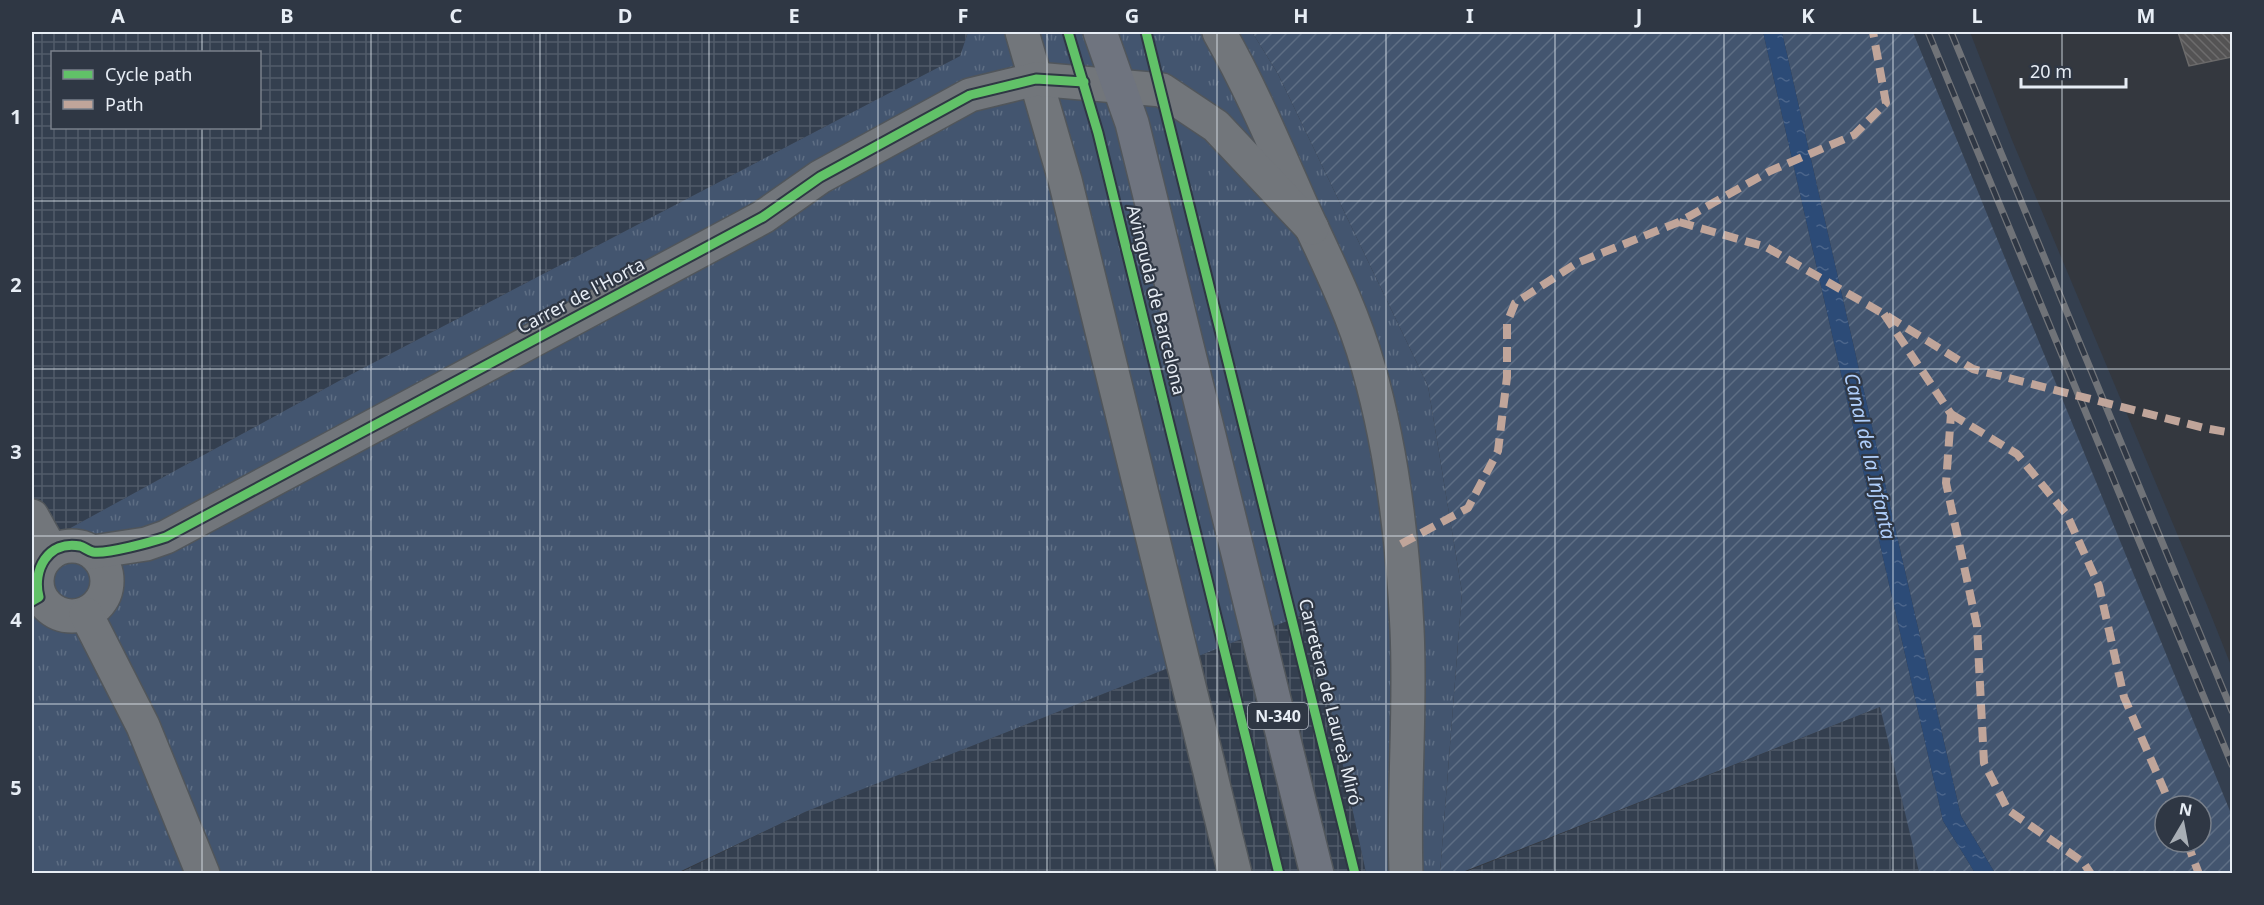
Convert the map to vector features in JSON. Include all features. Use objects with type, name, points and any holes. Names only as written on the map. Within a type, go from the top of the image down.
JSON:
[{"type":"main road","name":"Avinguda de Barcelona","points":[[1100,32],[1132,123],[1317,873]]},
{"type":"street","points":[[1022,32],[1065,180],[1234,873]]},
{"type":"street","points":[[1219,32],[1239,67],[1342,291],[1368,365],[1390,470],[1401,544],[1407,630],[1408,717],[1404,826],[1406,873]]},
{"type":"street","name":"Carrer de l'Horta","points":[[93,552],[146,544],[166,537],[763,217],[820,177],[970,95],[1036,79],[1119,86]]},
{"type":"street","points":[[1119,86],[1162,90],[1216,126],[1312,228]]},
{"type":"street","points":[[32,516],[52,552]]},
{"type":"street","points":[[66,546],[80,546],[93,552],[103,561],[108,573],[108,585],[104,598],[97,607],[86,614],[74,617],[59,614],[35,599],[38,572],[43,560],[52,552],[66,546]]},
{"type":"street","points":[[86,614],[143,726],[203,873]]},
{"type":"shaded area","points":[[32,32],[968,32],[960,56],[346,377],[32,549]]},
{"type":"shaded area","points":[[1913,32],[1970,32],[2012,140],[2207,605],[2232,668],[2232,817]]},
{"type":"shaded area","points":[[1310,612],[1366,873],[677,874],[805,812]]},
{"type":"shaded area","points":[[1880,707],[1920,873],[1460,874]]},
{"type":"green space","points":[[968,32],[1252,32],[1278,74],[1428,386],[1462,592],[1440,873],[1366,873],[1310,612],[805,812],[677,873],[32,873],[32,549],[346,377],[960,56]]},
{"type":"green space","points":[[1252,32],[1763,32],[1943,821],[1975,873],[1920,874],[1880,707],[1460,873],[1440,873],[1462,592],[1428,386],[1278,74]]},
{"type":"green space","points":[[1782,32],[1913,32],[2232,816],[2232,873],[1995,873],[1961,816]]},
{"type":"water","name":"Canal de la Infanta","points":[[1763,32],[1782,32],[1961,816],[1995,873],[1975,873],[1943,821]]},
{"type":"building","points":[[2178,32],[2232,32],[2232,57],[2189,66]]},
{"type":"railway","points":[[1928,32],[2232,765]]},
{"type":"railway","points":[[1951,32],[2232,711]]},
{"type":"marked path","points":[[1401,544],[1468,508],[1498,451],[1507,377],[1507,323],[1515,303],[1577,263],[1679,222],[1770,171],[1854,135],[1886,103],[1873,32]]},
{"type":"marked path","points":[[1679,222],[1766,247],[1884,314],[1973,369],[2204,428],[2232,433]]},
{"type":"marked path","points":[[1884,314],[1951,414],[1946,483],[1977,626],[1984,763],[2008,810],[2083,862],[2091,874]]},
{"type":"marked path","points":[[1951,414],[2017,454],[2067,515],[2099,586],[2124,697],[2166,794]]},
{"type":"marked path","points":[[2192,854],[2199,874]]},
{"type":"cycle path","points":[[1068,32],[1098,133],[1279,874]]},
{"type":"cycle path","name":"Carretera de Laureà Miró","points":[[1146,32],[1355,874]]},
{"type":"cycle path","points":[[32,601],[39,597],[37,587],[40,567],[51,552],[69,545],[80,546],[91,551],[109,551],[166,537],[763,217],[820,177],[970,95],[1036,79],[1084,82]]}]
